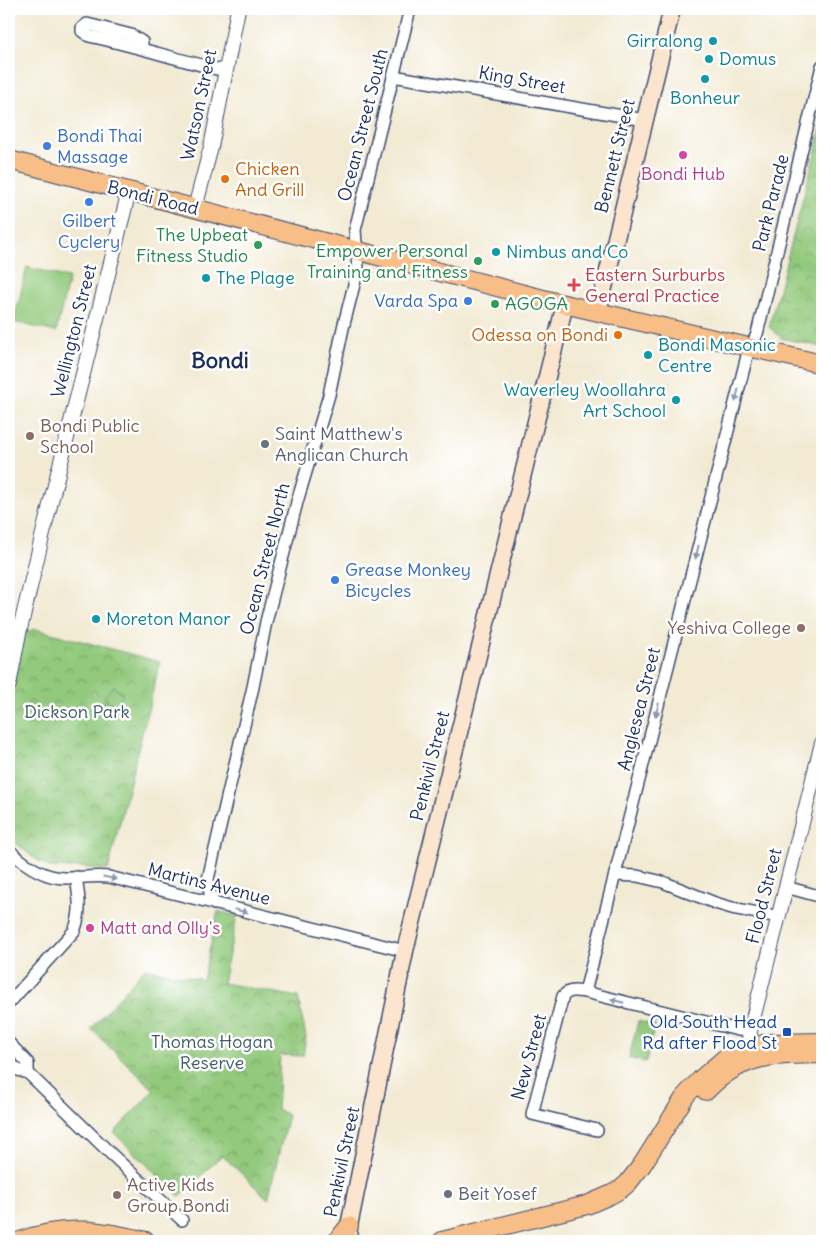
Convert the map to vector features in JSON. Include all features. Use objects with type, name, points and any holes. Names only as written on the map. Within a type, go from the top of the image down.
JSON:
[{"type":"main road","name":"Bennett Street","points":[[598,312],[672,9]]},
{"type":"main road","name":"Bondi Road","points":[[9,160],[566,304],[822,364]]},
{"type":"main road","name":"Penkivil Street","points":[[348,1234],[405,951],[566,304]]},
{"type":"main road","points":[[442,1241],[601,1200],[621,1189],[642,1165],[686,1095],[724,1059],[750,1046],[768,1042],[822,1042]]},
{"type":"main road","points":[[750,1046],[781,1055],[822,1054]]},
{"type":"main road","points":[[490,1241],[597,1212],[628,1198],[650,1173],[695,1103],[726,1074],[740,1064],[750,1046]]},
{"type":"main road","points":[[20,1241],[43,1234],[80,1229],[112,1233],[146,1241]]},
{"type":"main road","points":[[337,1241],[348,1234]]},
{"type":"main road","points":[[55,1241],[76,1239],[101,1241]]},
{"type":"street","name":"Watson Street","points":[[196,208],[211,147],[238,9]]},
{"type":"street","name":"Ocean Street South","points":[[357,249],[355,230],[410,9]]},
{"type":"street","points":[[142,48],[156,54],[225,71]]},
{"type":"street","name":"Park Parade","points":[[750,348],[757,334],[822,66]]},
{"type":"street","name":"King Street","points":[[393,76],[645,120]]},
{"type":"street","name":"Wellington Street","points":[[9,685],[19,633],[129,191]]},
{"type":"street","name":"Ocean Street North","points":[[214,904],[210,894],[208,878],[253,687],[266,622],[297,502],[329,395],[342,328],[358,269],[357,249]]},
{"type":"street","name":"Anglesea Street","points":[[585,992],[743,369],[750,348]]},
{"type":"street","name":"Flood Street","points":[[750,1046],[786,887],[822,742]]},
{"type":"street","name":"Martins Avenue","points":[[9,850],[29,867],[43,873],[59,877],[109,877],[405,951]]},
{"type":"street","points":[[615,875],[637,876],[663,882],[715,903],[779,917]]},
{"type":"street","points":[[9,1002],[74,931],[79,920],[80,908],[76,877]]},
{"type":"street","points":[[189,897],[198,891],[208,878]]},
{"type":"street","points":[[786,887],[822,897]]},
{"type":"street","name":"New Street","points":[[585,992],[570,991],[563,996],[532,1114],[597,1130]]},
{"type":"street","points":[[585,992],[738,1030],[750,1046]]},
{"type":"street","points":[[9,1043],[28,1062],[28,1073]]},
{"type":"street","points":[[9,1062],[18,1070],[28,1073],[182,1220]]},
{"type":"green space","points":[[822,127],[822,347],[781,338],[769,327]]},
{"type":"green space","points":[[822,176],[822,243],[818,210]]},
{"type":"green space","points":[[27,267],[69,278],[56,332],[14,322]]},
{"type":"green space","name":"Dickson Park","points":[[36,629],[160,662],[108,870],[80,867],[49,867],[31,856],[9,837],[9,685],[19,633]]},
{"type":"green space","points":[[113,686],[123,695],[114,705],[104,697]]},
{"type":"green space","name":"Thomas Hogan Reserve","points":[[218,911],[237,916],[223,983],[298,997],[306,1037],[303,1056],[280,1055],[277,1109],[288,1115],[268,1199],[222,1155],[180,1197],[114,1133],[154,1090],[91,1029],[145,968],[203,980]]},
{"type":"green space","points":[[638,1021],[655,1025],[646,1062],[629,1058]]},
{"type":"place","name":"Girralong","points":[[713,41]]},
{"type":"place","name":"Domus","points":[[709,59]]},
{"type":"place","name":"Bonheur","points":[[705,79]]},
{"type":"place","name":"Bondi Thai Massage","points":[[47,146]]},
{"type":"place","name":"Bondi Hub","points":[[683,155]]},
{"type":"place","name":"Chicken And Grill","points":[[225,179]]},
{"type":"place","name":"Gilbert Cyclery","points":[[89,202]]},
{"type":"place","name":"The Upbeat Fitness Studio","points":[[258,245]]},
{"type":"place","name":"Nimbus and Co","points":[[496,252]]},
{"type":"place","name":"Empower Personal Training and Fitness","points":[[478,261]]},
{"type":"place","name":"The Plage","points":[[206,278]]},
{"type":"place","name":"Eastern Surburbs General Practice","points":[[574,285]]},
{"type":"place","name":"Varda Spa","points":[[468,301]]},
{"type":"place","name":"AGOGA","points":[[495,304]]},
{"type":"place","name":"Odessa on Bondi","points":[[618,335]]},
{"type":"place","name":"Bondi Masonic Centre","points":[[648,355]]},
{"type":"place","name":"Waverley Woollahra Art School","points":[[676,400]]},
{"type":"place","name":"Bondi Public School","points":[[30,436]]},
{"type":"place","name":"Saint Matthew's Anglican Church","points":[[265,444]]},
{"type":"place","name":"Grease Monkey Bicycles","points":[[335,580]]},
{"type":"place","name":"Moreton Manor","points":[[96,619]]},
{"type":"place","name":"Yeshiva College","points":[[801,628]]},
{"type":"place","name":"Matt and Olly's","points":[[90,928]]},
{"type":"place","name":"Old South Head Rd after Flood St","points":[[787,1032]]},
{"type":"place","name":"Beit Yosef","points":[[448,1194]]},
{"type":"place","name":"Active Kids Group Bondi","points":[[117,1195]]},
{"type":"district","name":"Bondi","points":[[220,360]]}]
